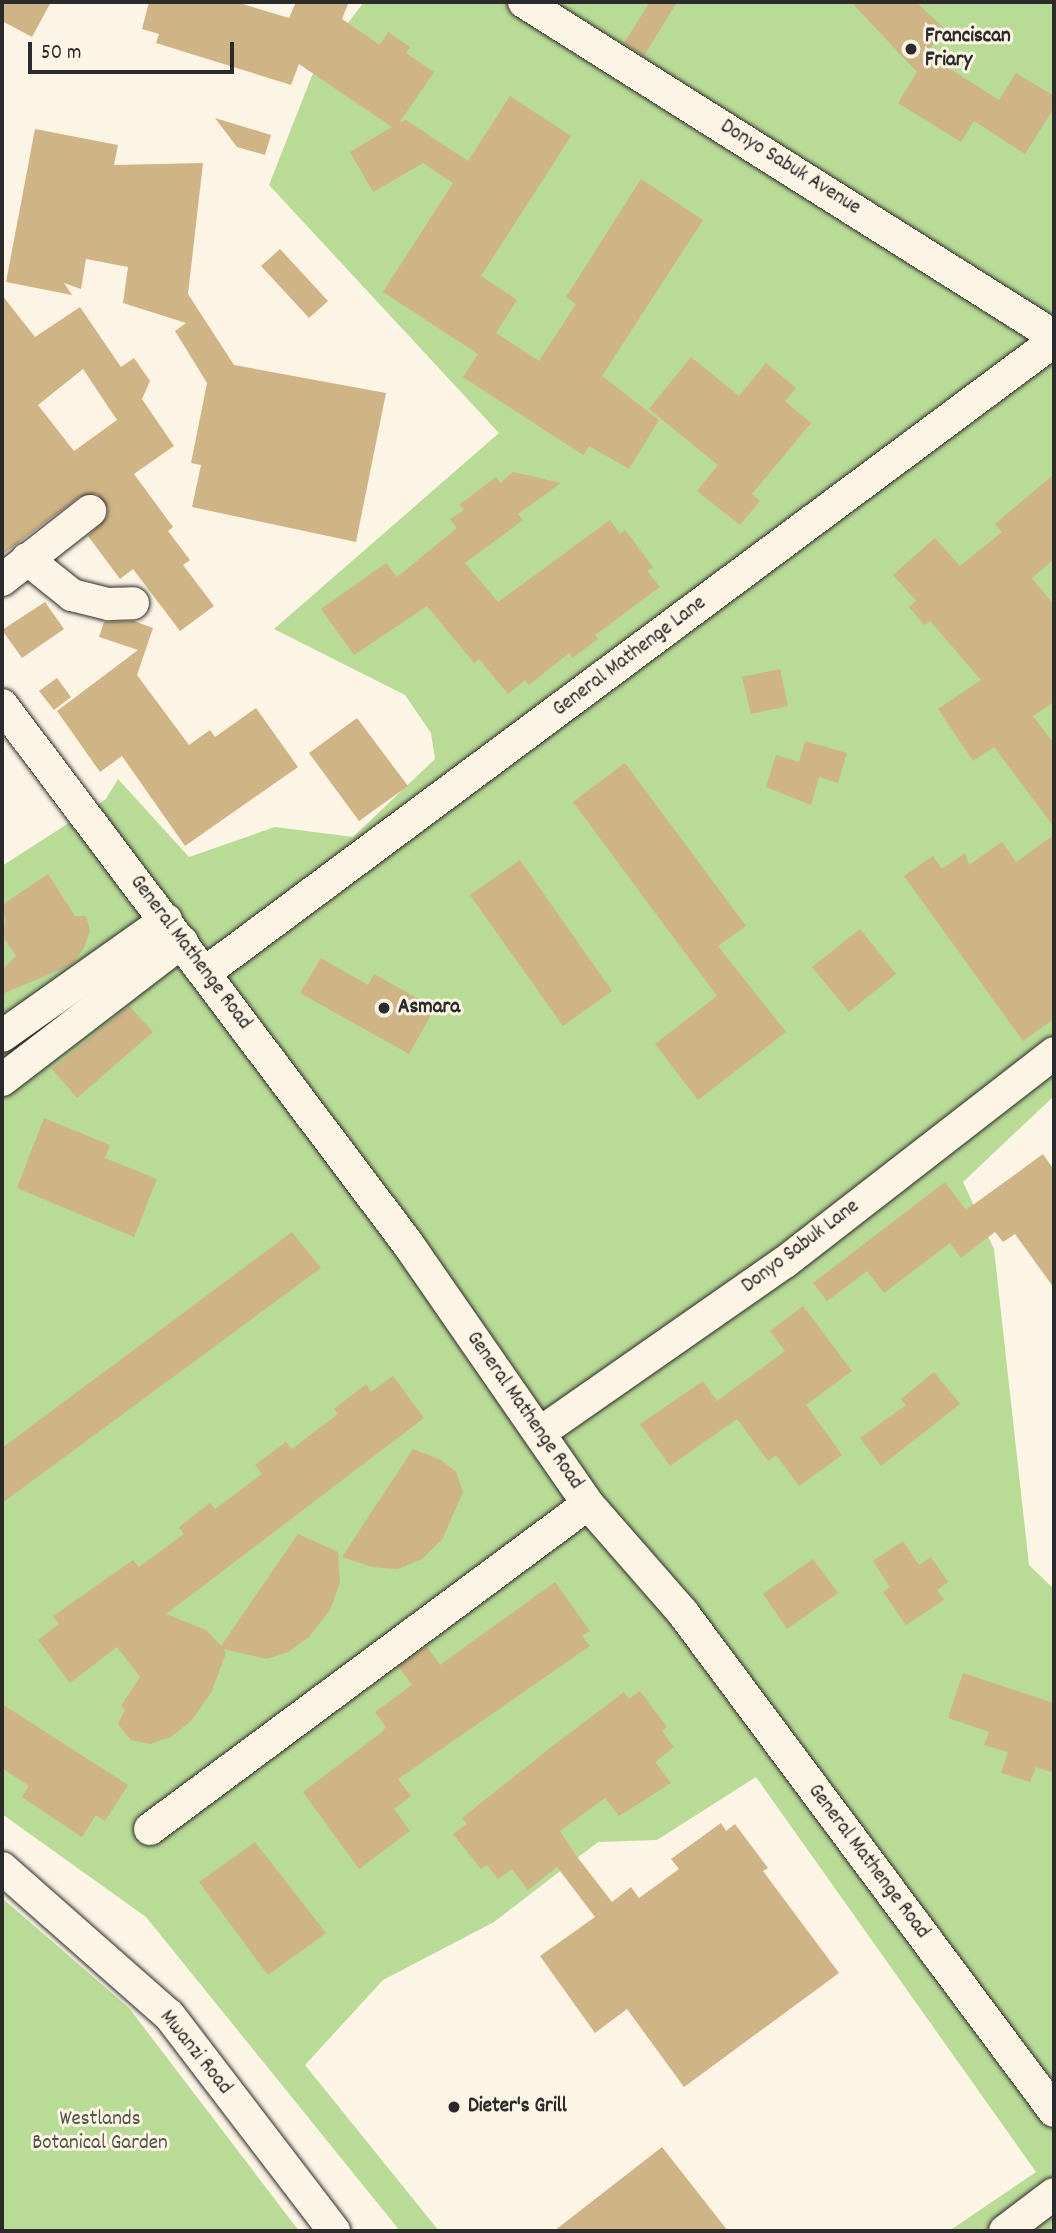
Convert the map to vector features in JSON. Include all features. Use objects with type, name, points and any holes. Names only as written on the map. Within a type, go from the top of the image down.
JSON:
[{"type":"street","name":"Donyo Sabuk Avenue","points":[[524,2],[1054,339]]},
{"type":"street","name":"General Mathenge Lane","points":[[206,972],[1054,339]]},
{"type":"street","points":[[2,580],[90,511]]},
{"type":"street","points":[[27,559],[72,595],[109,604],[133,603]]},
{"type":"street","name":"General Mathenge Road","points":[[2,705],[206,972],[541,1432],[588,1504],[683,1613],[1054,2111]]},
{"type":"street","points":[[2,1036],[174,931]]},
{"type":"street","points":[[2,1080],[174,931]]},
{"type":"street","name":"Donyo Sabuk Lane","points":[[541,1432],[785,1262],[1054,1054]]},
{"type":"street","points":[[150,1829],[588,1504]]},
{"type":"street","name":"Mwanzi Road","points":[[2,1868],[169,2015],[334,2231]]},
{"type":"street","points":[[1005,2231],[1054,2194]]},
{"type":"green space","points":[[364,2],[1054,2],[1054,1096],[963,1182],[994,1249],[1029,1565],[1054,1589],[1054,2231],[949,2231],[1036,2172],[756,1777],[657,1840],[598,1842],[494,1922],[383,1980],[305,2065],[439,2231],[400,2231],[146,1917],[2,1814],[2,866],[106,799],[118,779],[189,857],[275,827],[353,837],[435,759],[431,733],[405,695],[274,629],[499,433],[269,185],[317,63]]},
{"type":"green space","name":"Westlands Botanical Garden","points":[[2,1898],[129,2008],[299,2231],[2,2231]]},
{"type":"building","points":[[2,2],[51,2],[32,37],[2,21]]},
{"type":"building","points":[[149,2],[236,2],[289,18],[296,2],[349,2],[342,19],[380,45],[388,32],[410,47],[406,53],[434,72],[399,123],[406,120],[468,161],[510,96],[571,136],[481,276],[517,300],[496,333],[539,361],[576,304],[566,297],[641,179],[703,220],[602,376],[659,420],[629,469],[589,446],[583,455],[463,377],[478,354],[383,292],[453,183],[423,163],[373,192],[350,152],[392,127],[299,64],[291,85],[156,43],[159,34],[142,29]]},
{"type":"building","points":[[650,2],[677,2],[644,56],[624,43]]},
{"type":"building","points":[[851,2],[916,2],[947,31],[925,53],[999,100],[1016,73],[1054,96],[1054,108],[1025,154],[974,121],[961,142],[898,103],[917,72]]},
{"type":"building","points":[[215,118],[271,135],[265,155],[237,147]]},
{"type":"building","points":[[35,129],[118,145],[114,165],[203,163],[188,294],[234,365],[386,393],[356,542],[192,507],[201,465],[191,463],[207,383],[175,331],[186,323],[123,303],[128,267],[86,259],[81,289],[64,283],[72,295],[6,282]]},
{"type":"building","points":[[280,249],[328,301],[309,318],[261,266]]},
{"type":"building","points":[[2,295],[35,337],[80,307],[121,367],[134,358],[150,381],[142,399],[174,446],[134,474],[173,527],[168,531],[190,560],[183,565],[214,606],[180,631],[133,569],[120,579],[88,536],[107,517],[108,508],[97,494],[79,497],[2,555]],"holes":[[[83,369],[117,420],[74,451],[38,405]]]},
{"type":"building","points":[[691,357],[739,396],[766,363],[796,388],[785,401],[811,423],[752,494],[760,501],[740,525],[697,491],[718,465],[649,409]]},
{"type":"building","points":[[513,472],[561,483],[518,514],[523,520],[465,563],[498,602],[610,520],[620,534],[625,530],[653,567],[647,571],[660,587],[595,635],[598,639],[572,658],[569,653],[529,685],[525,680],[508,694],[479,659],[474,663],[427,606],[354,655],[321,609],[386,563],[397,577],[457,528],[450,519],[464,510],[459,505],[496,477],[500,483]]},
{"type":"building","points":[[1054,474],[1054,559],[1032,578],[1054,605],[1054,702],[1033,716],[1054,744],[1054,827],[994,747],[973,761],[938,709],[981,680],[930,621],[924,625],[909,607],[916,601],[893,575],[935,538],[960,566],[1002,532],[995,524]]},
{"type":"building","points":[[45,602],[64,629],[22,658],[2,630]]},
{"type":"building","points":[[134,621],[153,628],[137,675],[189,745],[210,730],[215,737],[256,708],[298,767],[185,846],[122,756],[100,772],[57,711],[138,650],[99,637],[104,622]]},
{"type":"building","points":[[780,669],[788,706],[751,714],[742,677]]},
{"type":"building","points":[[57,678],[71,697],[54,710],[39,691]]},
{"type":"building","points":[[357,718],[408,786],[359,821],[309,753]]},
{"type":"building","points":[[805,741],[847,753],[838,783],[819,777],[811,805],[766,787],[776,755],[799,762]]},
{"type":"building","points":[[625,763],[746,926],[718,946],[786,1032],[698,1100],[655,1044],[717,996],[573,802]]},
{"type":"building","points":[[1054,835],[1054,1019],[1023,1041],[904,876],[933,856],[942,869],[965,853],[969,865],[1002,842],[1016,862]]},
{"type":"building","points":[[520,860],[612,991],[563,1026],[470,895]]},
{"type":"building","points":[[48,874],[75,916],[86,916],[90,930],[84,948],[71,965],[2,994],[2,970],[16,956],[2,935],[6,921],[2,905]]},
{"type":"building","points":[[860,929],[896,974],[849,1012],[812,967]]},
{"type":"building","points":[[321,958],[368,985],[374,974],[435,1008],[409,1054],[300,993]]},
{"type":"building","points":[[129,1006],[153,1032],[77,1098],[52,1069]]},
{"type":"building","points":[[44,1118],[110,1145],[105,1158],[157,1179],[134,1237],[17,1188]]},
{"type":"building","points":[[1043,1154],[1054,1170],[1054,1288],[1015,1234],[1003,1242],[995,1232],[961,1258],[950,1243],[884,1293],[867,1271],[827,1301],[813,1283],[945,1182],[966,1210]]},
{"type":"building","points":[[292,1232],[321,1268],[2,1503],[2,1448]]},
{"type":"building","points":[[803,1306],[852,1371],[806,1405],[842,1455],[799,1486],[776,1455],[768,1461],[737,1419],[670,1466],[640,1424],[703,1381],[717,1401],[785,1351],[770,1331]]},
{"type":"building","points":[[934,1372],[960,1404],[881,1466],[860,1438],[906,1405],[901,1399]]},
{"type":"building","points":[[393,1376],[424,1418],[166,1614],[206,1630],[221,1646],[298,1534],[338,1552],[340,1583],[330,1610],[309,1637],[288,1652],[267,1659],[223,1649],[226,1653],[211,1693],[191,1721],[171,1737],[150,1744],[131,1740],[118,1724],[125,1710],[121,1706],[140,1677],[117,1647],[70,1683],[38,1640],[59,1624],[53,1616],[133,1560],[139,1567],[184,1534],[179,1527],[210,1503],[215,1509],[262,1474],[255,1465],[286,1442],[292,1449],[338,1414],[334,1409],[366,1384],[371,1392]]},
{"type":"building","points":[[413,1449],[441,1460],[456,1472],[463,1492],[443,1538],[422,1559],[398,1569],[372,1567],[342,1557]]},
{"type":"building","points":[[903,1541],[919,1565],[931,1557],[948,1582],[937,1590],[944,1600],[906,1625],[883,1592],[890,1587],[873,1561]]},
{"type":"building","points":[[813,1559],[838,1593],[787,1629],[763,1594]]},
{"type":"building","points":[[555,1582],[590,1631],[582,1636],[590,1646],[398,1779],[411,1796],[394,1809],[410,1831],[359,1869],[303,1792],[386,1727],[375,1712],[412,1685],[399,1667],[427,1647],[440,1665]]},
{"type":"building","points":[[963,1673],[1054,1703],[1054,1773],[1036,1767],[1030,1782],[1001,1773],[1008,1752],[984,1745],[989,1732],[948,1718]]},
{"type":"building","points":[[640,1691],[667,1727],[662,1731],[674,1747],[655,1762],[671,1783],[619,1816],[605,1798],[560,1831],[575,1854],[612,1902],[631,1887],[639,1898],[679,1869],[671,1859],[721,1823],[726,1831],[735,1824],[768,1868],[763,1871],[839,1973],[684,2087],[627,2009],[595,2033],[540,1956],[595,1917],[557,1867],[528,1890],[512,1869],[498,1879],[487,1865],[481,1869],[453,1834],[467,1824],[462,1818],[550,1748],[624,1692],[629,1699]]},
{"type":"building","points":[[2,1704],[128,1785],[105,1821],[96,1815],[82,1837],[22,1797],[29,1786],[2,1768]]},
{"type":"building","points":[[255,1842],[326,1933],[268,1975],[199,1882]]},
{"type":"building","points":[[662,2147],[728,2231],[554,2231]]},
{"type":"place","name":"Franciscan Friary","points":[[911,49]]},
{"type":"place","name":"Asmara","points":[[384,1008]]},
{"type":"place","name":"Dieter's Grill","points":[[454,2107]]}]
